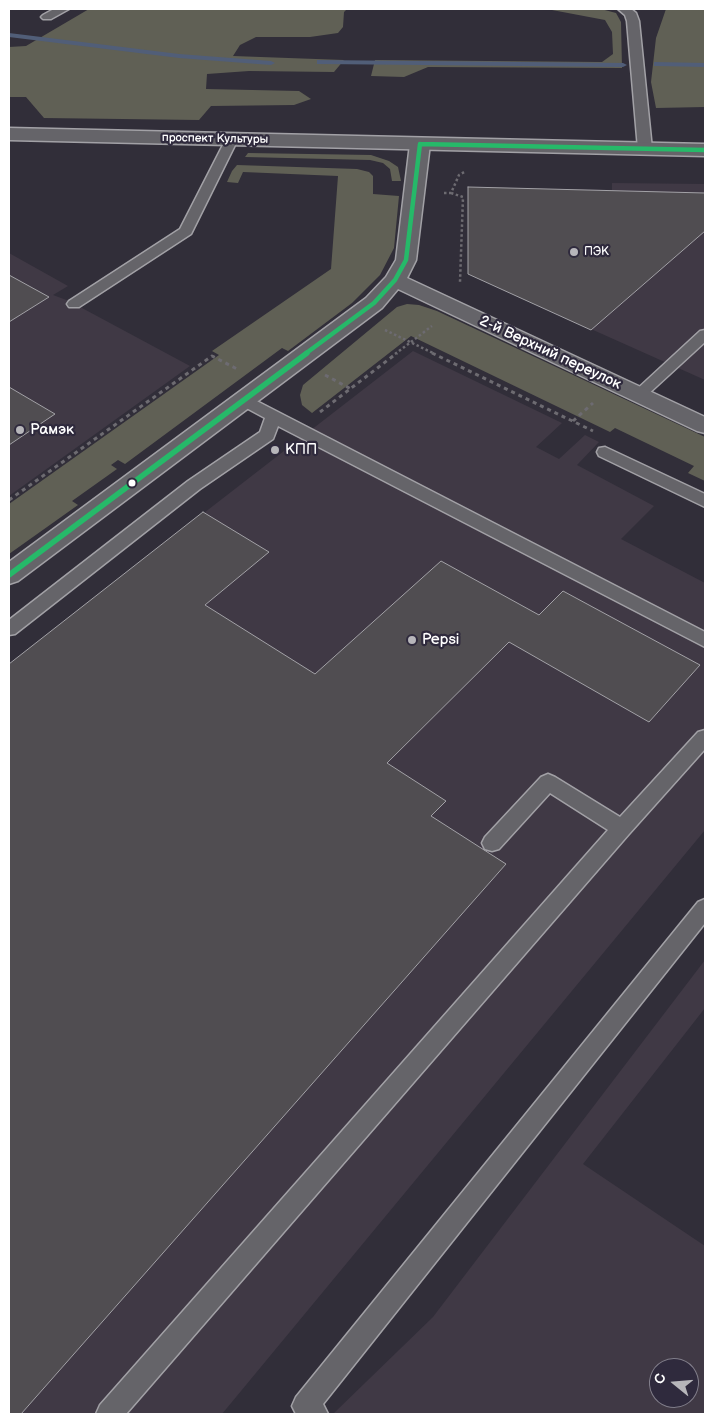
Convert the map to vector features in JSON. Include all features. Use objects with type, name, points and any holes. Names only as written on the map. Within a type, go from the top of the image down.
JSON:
[{"type":"street","name":"проспект Культуры","points":[[9,134],[705,150]]},
{"type":"street","points":[[9,575],[374,303],[395,280],[406,260],[420,144]]},
{"type":"street","name":"2-й Верхний переулок","points":[[395,280],[705,426]]},
{"type":"lane","points":[[47,17],[63,9]]},
{"type":"lane","points":[[624,9],[630,13],[633,21],[645,149]]},
{"type":"lane","points":[[74,304],[186,232],[211,178],[232,139]]},
{"type":"lane","points":[[640,394],[705,334]]},
{"type":"lane","points":[[246,400],[298,429],[705,640]]},
{"type":"lane","points":[[9,629],[194,486],[267,435],[274,416]]},
{"type":"lane","points":[[605,452],[705,501]]},
{"type":"lane","points":[[109,1414],[622,828],[705,737]]},
{"type":"lane","points":[[492,843],[548,782],[622,828]]},
{"type":"lane","points":[[305,1411],[705,908]]},
{"type":"path","points":[[298,429],[455,308],[462,274],[463,197],[451,193]]},
{"type":"path","points":[[358,316],[603,436],[605,452]]},
{"type":"path","points":[[9,500],[212,356],[242,372]]},
{"type":"path","points":[[320,372],[351,389]]},
{"type":"shaded area","points":[[89,9],[347,9],[344,12],[343,27],[338,33],[310,37],[256,37],[240,45],[233,56],[344,60],[334,72],[249,71],[207,74],[206,89],[299,91],[311,99],[294,105],[211,106],[199,120],[44,118],[26,97],[9,97],[9,47],[26,46]]},
{"type":"shaded area","points":[[527,9],[601,9],[616,13],[621,22],[622,68],[428,67],[404,77],[371,76],[375,60],[602,62],[613,54],[612,32],[605,20],[552,10]]},
{"type":"shaded area","points":[[666,9],[705,9],[705,107],[656,108],[651,82],[656,38]]},
{"type":"shaded area","points":[[248,153],[371,155],[389,161],[398,167],[401,181],[392,181],[390,169],[383,163],[370,160],[245,157]]},
{"type":"shaded area","points":[[237,165],[357,169],[369,172],[373,176],[373,194],[399,196],[394,248],[380,275],[352,303],[288,351],[282,348],[125,464],[118,460],[111,465],[117,469],[72,501],[78,505],[9,554],[9,504],[219,355],[212,351],[331,269],[338,176],[243,172],[238,183],[227,182]]},
{"type":"shaded area","name":"ПЭК","points":[[612,183],[705,184],[705,380],[468,274],[468,187],[612,190]]},
{"type":"shaded area","points":[[9,253],[68,286],[53,295],[69,301],[190,366],[9,496]]},
{"type":"shaded area","points":[[407,304],[419,305],[437,311],[705,437],[705,481],[688,473],[694,466],[615,428],[610,432],[411,336],[312,413],[302,405],[300,395],[303,385],[397,307]]},
{"type":"shaded area","points":[[413,351],[562,423],[536,447],[559,459],[585,435],[599,442],[577,465],[654,506],[621,539],[705,583],[705,830],[222,1414],[9,1414],[9,664]]},
{"type":"shaded area","points":[[705,960],[705,1008],[583,1164],[705,1246],[705,1414],[333,1414],[433,1317]]},
{"type":"building","name":"ПЭК","points":[[468,187],[705,193],[705,231],[591,330],[468,274]]},
{"type":"building","points":[[9,275],[49,297],[9,322]]},
{"type":"building","name":"Рамэк","points":[[9,387],[55,414],[9,445]]},
{"type":"building","points":[[203,512],[269,552],[205,605],[315,674],[441,561],[539,615],[563,591],[700,665],[649,722],[509,642],[387,763],[446,801],[431,816],[506,864],[21,1414],[9,1414],[9,664]]},
{"type":"waterway","points":[[9,35],[179,56],[271,63]]},
{"type":"waterway","points":[[320,62],[623,65]]},
{"type":"waterway","points":[[657,64],[705,65]]},
{"type":"transit line","points":[[420,144],[705,150]]},
{"type":"transit line","points":[[9,575],[374,303],[395,280],[406,260],[420,144]]},
{"type":"place","name":"ПЭК","points":[[574,252]]},
{"type":"place","name":"Рамэк","points":[[20,430]]},
{"type":"place","name":"КПП","points":[[275,450]]},
{"type":"place","name":"Pepsi","points":[[412,640]]}]
